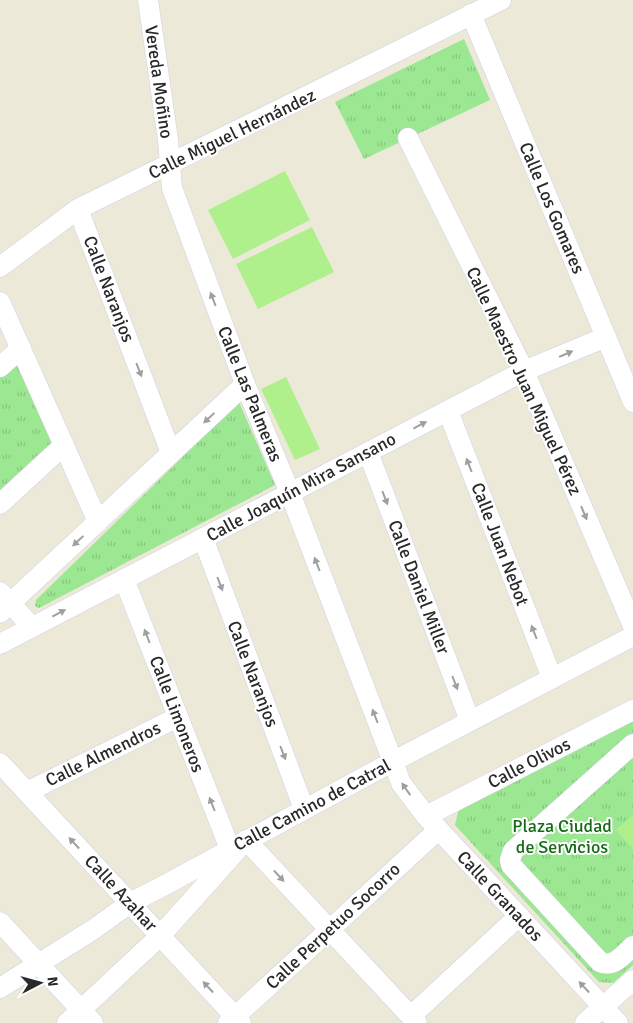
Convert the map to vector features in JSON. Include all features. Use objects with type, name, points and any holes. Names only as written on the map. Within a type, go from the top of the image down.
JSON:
[{"type":"street","name":"Vereda Moñino","points":[[148,0],[170,165]]},
{"type":"street","name":"Calle Miguel Hernández","points":[[0,267],[78,209],[501,0]]},
{"type":"street","name":"Calle Los Gomares","points":[[471,14],[633,402]]},
{"type":"street","name":"Calle Maestro Juan Miguel Pérez","points":[[408,138],[524,371],[633,626]]},
{"type":"street","name":"Calle Las Palmeras","points":[[170,165],[172,188],[245,384],[290,493],[392,762]]},
{"type":"street","name":"Calle Naranjos","points":[[78,209],[171,453]]},
{"type":"street","points":[[0,302],[98,522]]},
{"type":"street","name":"Calle Joaquín Mira Sansano","points":[[0,644],[524,371],[606,337]]},
{"type":"street","points":[[0,367],[21,348]]},
{"type":"street","points":[[32,627],[3,603],[98,522],[245,384]]},
{"type":"street","name":"Calle Juan Nebot","points":[[448,410],[552,678]]},
{"type":"street","points":[[0,504],[64,445]]},
{"type":"street","name":"Calle Daniel Miller","points":[[368,452],[470,721]]},
{"type":"street","name":"Calle Naranjos","points":[[203,538],[304,809]]},
{"type":"street","name":"Calle Limoneros","points":[[124,579],[178,717],[238,845]]},
{"type":"street","name":"Calle Camino de Catral","points":[[0,988],[94,929],[130,903],[392,762],[633,636]]},
{"type":"street","name":"Calle Olivos","points":[[432,823],[633,710]]},
{"type":"street","name":"Calle Almendros","points":[[27,792],[178,717]]},
{"type":"street","points":[[633,744],[512,851],[510,860],[511,865],[600,962],[606,965],[612,964],[633,946]]},
{"type":"street","name":"Calle Granados","points":[[392,762],[401,783],[432,823],[618,1023]]},
{"type":"street","name":"Calle Azahar","points":[[0,763],[130,903],[235,1021]]},
{"type":"street","name":"Calle Perpetuo Socorro","points":[[235,1021],[329,930],[432,823]]},
{"type":"street","points":[[0,922],[38,964],[80,1019],[160,936],[238,845],[329,930],[414,1020],[518,916]]},
{"type":"street","points":[[585,1023],[633,980]]},
{"type":"green space","points":[[464,39],[490,100],[364,159],[335,102]]},
{"type":"green space","points":[[285,171],[310,220],[233,259],[208,210]]},
{"type":"green space","points":[[312,227],[334,272],[258,309],[236,264]]},
{"type":"green space","points":[[14,362],[22,363],[55,446],[0,495],[0,375]]},
{"type":"green space","points":[[286,377],[320,449],[295,460],[261,389]]},
{"type":"green space","points":[[239,402],[275,485],[39,608],[35,606],[36,600]]},
{"type":"green space","name":"Plaza Ciudad de Servicios","points":[[633,719],[633,965],[613,983],[599,982],[455,825],[459,808]]},
{"type":"green space","points":[[633,815],[633,849],[616,830]]}]
